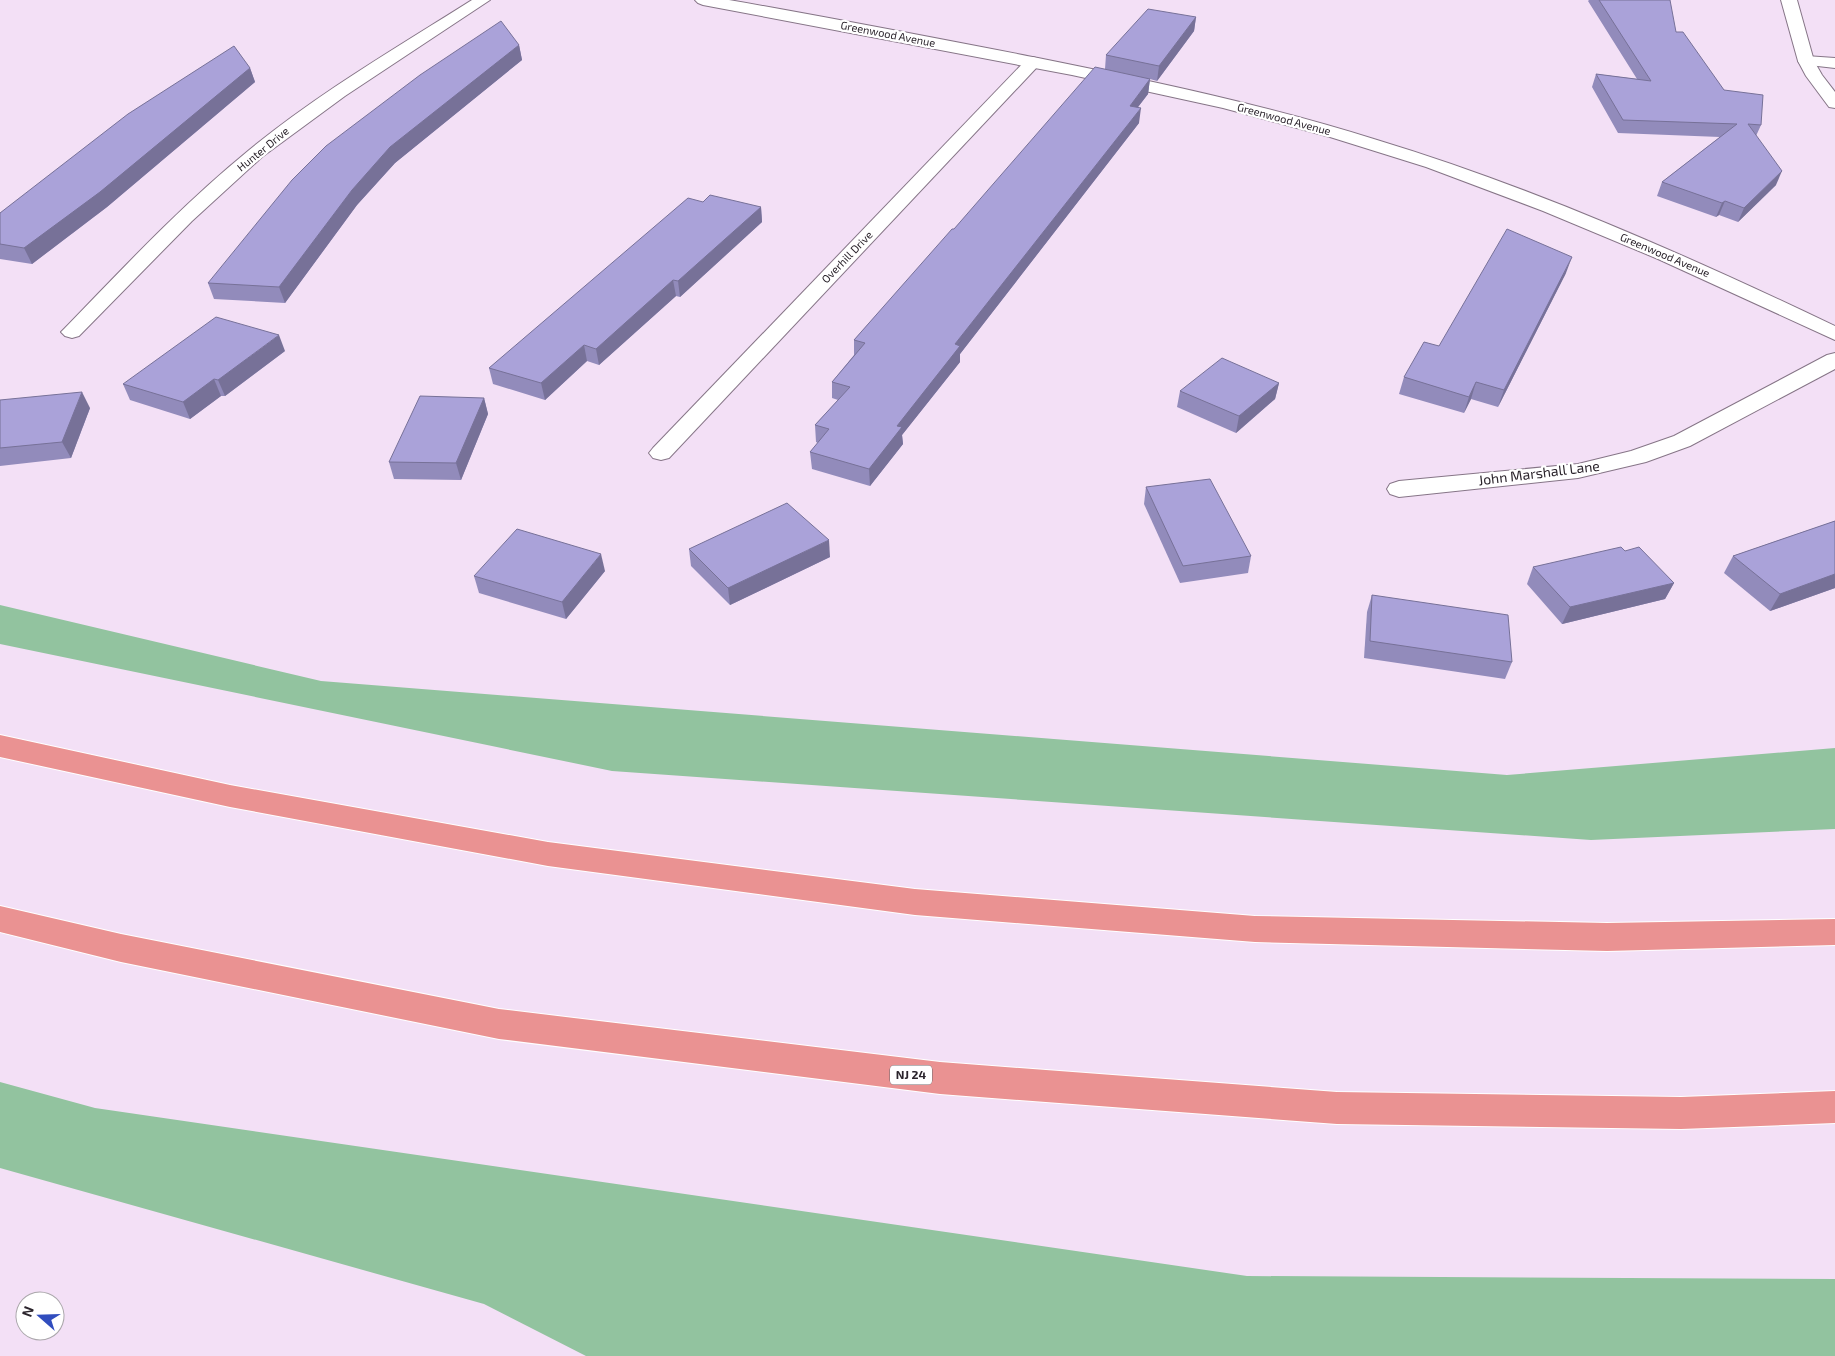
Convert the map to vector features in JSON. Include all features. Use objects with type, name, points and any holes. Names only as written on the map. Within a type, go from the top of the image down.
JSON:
[{"type":"highway","points":[[0,746],[230,796],[548,854],[915,902],[1255,928],[1607,937],[1835,932]]},
{"type":"highway","name":"NJ 24","points":[[0,919],[121,948],[499,1024],[940,1078],[1337,1108],[1681,1113],[1835,1107]]},
{"type":"street","name":"Hunter Drive","points":[[72,332],[206,198],[255,153],[312,110],[482,0]]},
{"type":"street","name":"Greenwood Avenue","points":[[703,0],[1033,62],[1210,99],[1315,127],[1405,154],[1491,185],[1634,241],[1733,284],[1835,334]]},
{"type":"street","points":[[1789,0],[1806,61],[1814,76],[1835,103]]},
{"type":"street","points":[[1806,61],[1835,63]]},
{"type":"street","name":"Overhill Drive","points":[[660,453],[1033,62]]},
{"type":"street","points":[[1814,76],[1835,78]]},
{"type":"street","name":"John Marshall Lane","points":[[1399,489],[1578,471],[1638,457],[1682,441],[1835,360]]},
{"type":"green space","points":[[0,605],[321,681],[1507,775],[1835,748],[1835,829],[1591,840],[612,771],[0,644]]},
{"type":"green space","points":[[0,1082],[95,1108],[1247,1276],[1835,1279],[1835,1356],[586,1356],[484,1304],[0,1168]]},
{"type":"building","points":[[1599,0],[1670,0],[1676,32],[1683,32],[1724,90],[1763,95],[1761,125],[1748,124],[1782,171],[1744,208],[1725,201],[1722,203],[1662,182],[1737,124],[1623,120],[1596,74],[1651,81]]},
{"type":"building","points":[[1148,9],[1196,17],[1159,66],[1106,55]]},
{"type":"building","points":[[501,21],[519,45],[390,147],[352,190],[279,287],[208,283],[292,180],[326,146],[420,75]]},
{"type":"building","points":[[234,46],[250,68],[100,192],[24,248],[0,244],[0,213],[128,114]]},
{"type":"building","points":[[1095,67],[1150,79],[1130,106],[1141,108],[955,344],[960,346],[897,426],[902,427],[869,469],[810,452],[829,429],[815,425],[850,387],[832,382],[865,343],[854,340],[954,229]]},
{"type":"building","points":[[710,195],[761,207],[678,281],[673,280],[596,349],[584,345],[541,383],[489,368],[688,198],[703,202]]},
{"type":"building","points":[[1507,229],[1572,257],[1504,390],[1476,382],[1469,397],[1404,377],[1424,342],[1439,346]]},
{"type":"building","points":[[216,317],[279,335],[218,380],[214,379],[183,402],[123,384]]},
{"type":"building","points":[[1222,358],[1279,383],[1239,416],[1180,391]]},
{"type":"building","points":[[82,392],[62,442],[0,448],[0,400]]},
{"type":"building","points":[[420,396],[484,398],[456,463],[389,462]]},
{"type":"building","points":[[1210,479],[1251,556],[1183,566],[1146,487]]},
{"type":"building","points":[[787,503],[829,540],[728,588],[689,549]]},
{"type":"building","points":[[1835,521],[1835,574],[1780,594],[1733,556]]},
{"type":"building","points":[[517,529],[601,554],[562,602],[474,576]]},
{"type":"building","points":[[1621,547],[1625,551],[1639,547],[1674,583],[1570,607],[1533,567]]},
{"type":"building","points":[[1372,595],[1508,615],[1512,662],[1370,641]]}]
